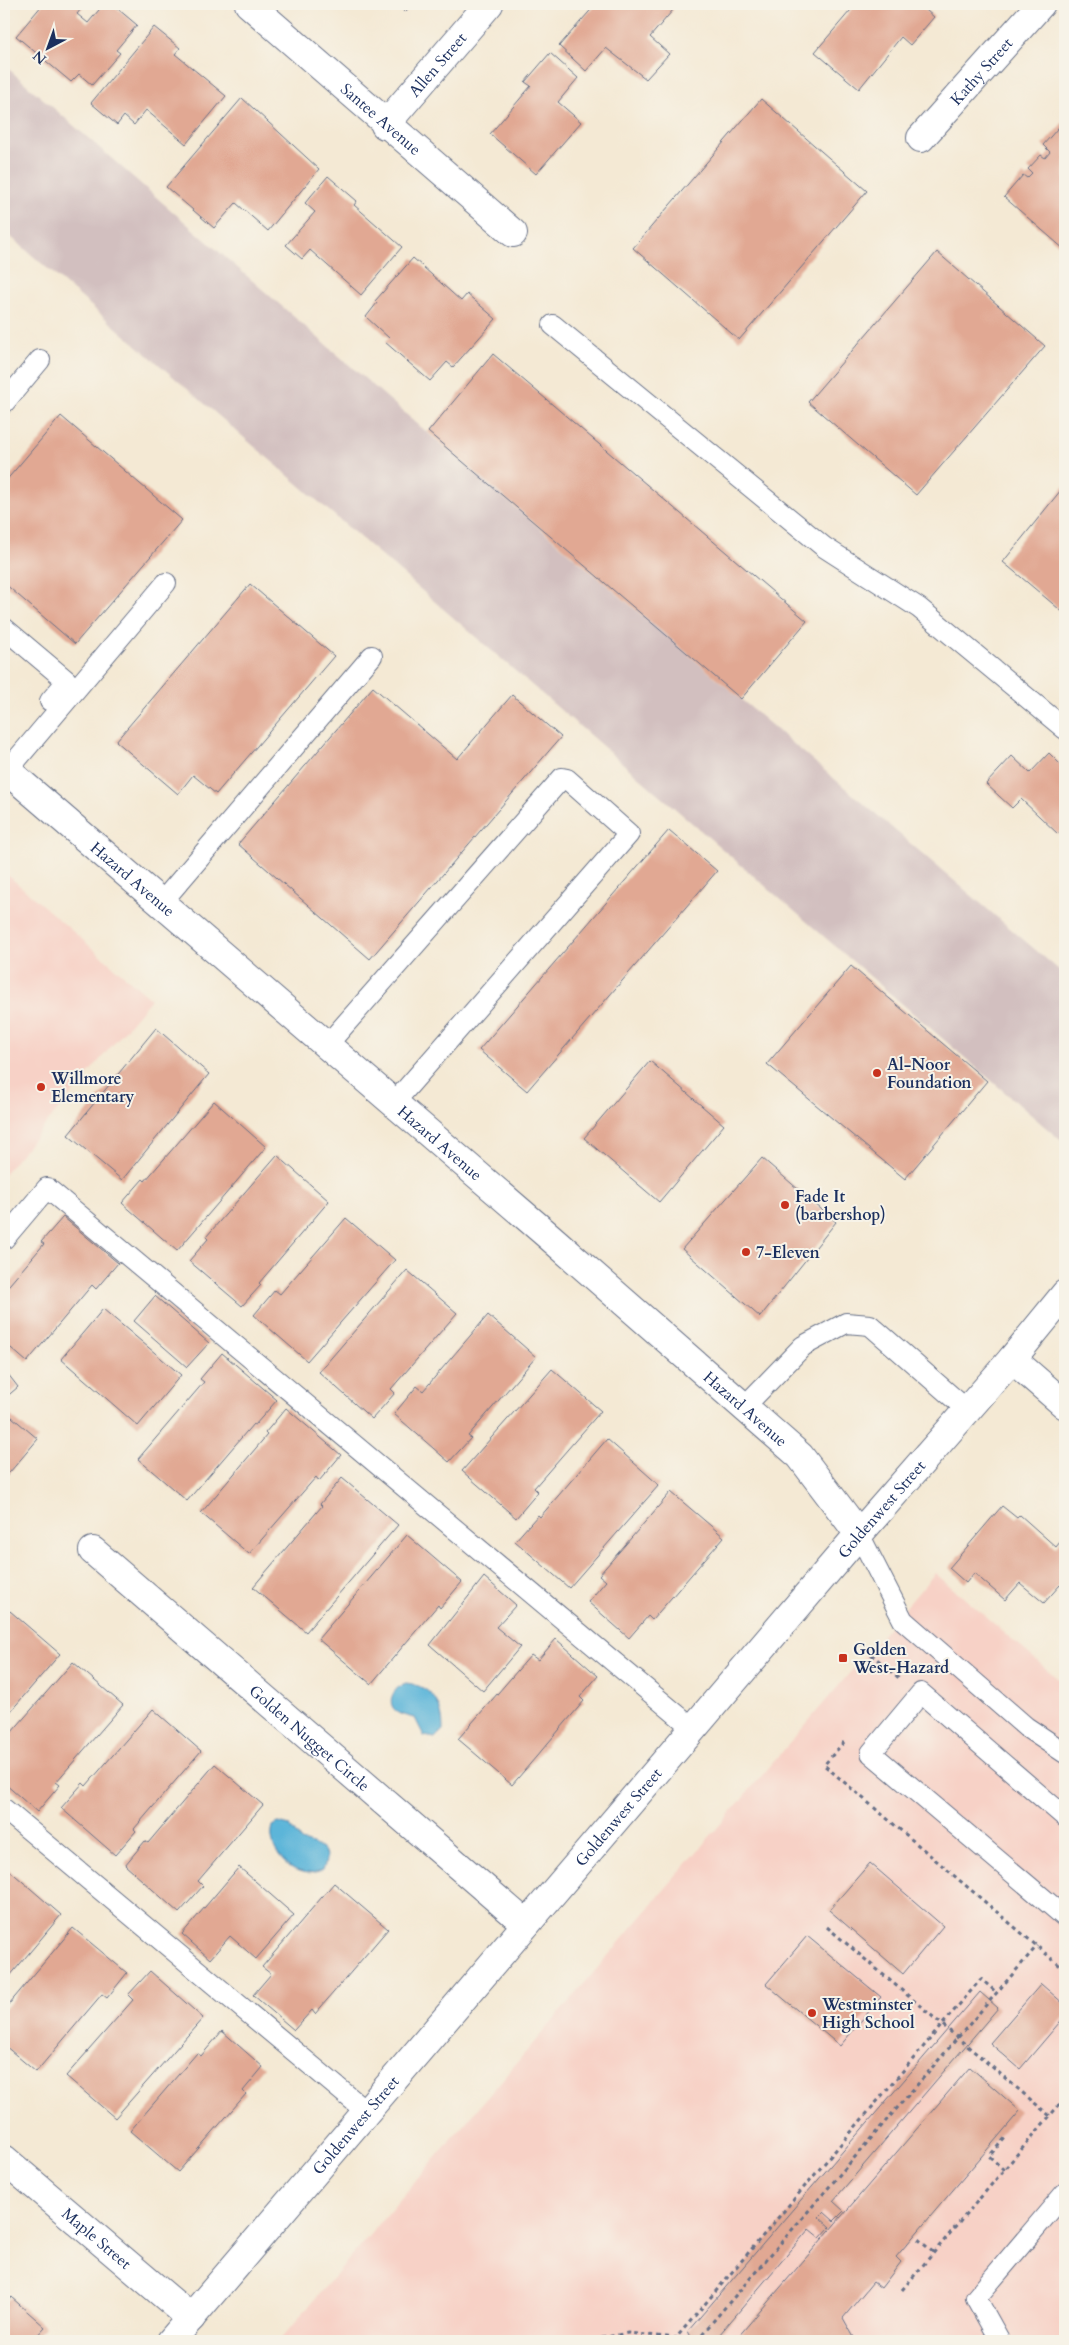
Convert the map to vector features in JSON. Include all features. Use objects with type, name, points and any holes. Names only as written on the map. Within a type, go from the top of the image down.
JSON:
[{"type":"street","name":"Santee Avenue","points":[[249,4],[386,125],[513,233]]},
{"type":"street","name":"Allen Street","points":[[386,125],[489,4]]},
{"type":"street","name":"Kathy Street","points":[[922,138],[1041,4]]},
{"type":"street","name":"Hazard Avenue","points":[[5,765],[393,1104],[552,1238],[800,1456],[859,1534]]},
{"type":"street","name":"Goldenwest Street","points":[[172,2341],[859,1534],[1012,1359],[1065,1294]]},
{"type":"street","points":[[1012,1359],[1065,1405]]},
{"type":"street","name":"Golden Nugget Circle","points":[[93,1551],[526,1924]]},
{"type":"street","name":"Maple Street","points":[[4,2159],[191,2318]]},
{"type":"lane","points":[[553,325],[824,547],[919,608],[1065,730]]},
{"type":"lane","points":[[4,403],[40,360]]},
{"type":"lane","points":[[5,765],[166,583]]},
{"type":"lane","points":[[4,628],[67,681],[5,765]]},
{"type":"lane","points":[[161,903],[372,656]]},
{"type":"lane","points":[[327,1045],[562,778],[567,779],[629,834],[393,1104]]},
{"type":"lane","points":[[4,1239],[47,1188],[694,1729]]},
{"type":"lane","points":[[744,1407],[803,1346],[846,1323],[870,1325],[967,1410]]},
{"type":"lane","points":[[859,1534],[903,1620],[1026,1727],[1065,1753]]},
{"type":"lane","points":[[1065,1817],[921,1693],[870,1753],[1065,1917]]},
{"type":"lane","points":[[4,1809],[367,2112]]},
{"type":"lane","points":[[1000,2341],[976,2298],[1065,2194]]},
{"type":"path","points":[[826,1927],[1050,2116]]},
{"type":"path","points":[[708,2341],[703,2333],[1037,1946]]},
{"type":"path","points":[[586,2341],[628,2332],[677,2340],[941,2023],[981,1979],[996,1992]]},
{"type":"path","points":[[902,2290],[1065,2098]]},
{"type":"path","points":[[1004,2170],[988,2156],[1007,2136]]},
{"type":"path","points":[[918,2239],[934,2253]]},
{"type":"shaded area","points":[[4,65],[415,422],[1065,975],[1065,1144],[4,231]]},
{"type":"shaded area","name":"Willmore Elementary","points":[[4,872],[151,999],[4,1174]]},
{"type":"shaded area","name":"Westminster High School","points":[[935,1573],[1065,1685],[1065,2341],[279,2341]]},
{"type":"water","points":[[406,1683],[423,1688],[435,1699],[441,1713],[443,1730],[435,1738],[424,1736],[415,1718],[400,1714],[393,1707],[391,1699],[395,1691]]},
{"type":"water","points":[[278,1823],[290,1826],[301,1841],[317,1846],[324,1852],[326,1862],[323,1869],[313,1873],[303,1872],[285,1863],[278,1855],[272,1836],[273,1826]]},
{"type":"building","points":[[43,4],[85,4],[77,14],[88,23],[104,4],[112,4],[137,25],[116,50],[120,53],[92,85],[79,74],[71,82],[16,36]]},
{"type":"building","points":[[396,4],[413,4],[405,12]]},
{"type":"building","points":[[596,4],[666,4],[673,10],[650,37],[669,54],[646,79],[606,48],[586,71],[559,46]]},
{"type":"building","points":[[856,4],[919,4],[934,17],[910,45],[901,37],[859,89],[815,52]]},
{"type":"building","points":[[154,27],[180,48],[175,54],[226,96],[186,144],[146,110],[134,125],[124,116],[117,125],[91,103]]},
{"type":"building","points":[[550,53],[578,78],[558,102],[581,122],[536,174],[490,134],[531,86],[525,82]]},
{"type":"building","points":[[242,98],[319,169],[268,231],[236,203],[214,228],[166,187]]},
{"type":"building","points":[[761,99],[867,191],[739,340],[633,248]]},
{"type":"building","points":[[1065,120],[1065,250],[1004,197],[1023,175],[1027,178],[1032,173],[1028,169],[1041,155],[1045,158],[1050,152],[1043,145]]},
{"type":"building","points":[[328,176],[357,201],[354,205],[402,247],[361,295],[310,250],[302,259],[286,245],[315,212],[305,203]]},
{"type":"building","points":[[937,252],[1045,346],[916,495],[808,402]]},
{"type":"building","points":[[413,258],[461,301],[467,294],[496,319],[453,367],[447,362],[430,381],[385,342],[389,338],[366,317],[377,303],[375,301]]},
{"type":"building","points":[[493,354],[807,621],[741,699],[428,432]]},
{"type":"building","points":[[61,416],[182,520],[75,644],[4,583],[4,483]]},
{"type":"building","points":[[1065,485],[1065,614],[1003,562]]},
{"type":"building","points":[[250,584],[334,656],[216,794],[193,775],[178,794],[116,741]]},
{"type":"building","points":[[373,687],[457,759],[512,695],[561,737],[370,959],[238,844]]},
{"type":"building","points":[[1049,753],[1065,769],[1065,826],[1058,834],[1021,799],[1012,808],[986,784],[1012,756],[1030,773]]},
{"type":"building","points":[[669,830],[717,871],[527,1091],[479,1050]]},
{"type":"building","name":"Al-Noor Foundation","points":[[851,966],[987,1081],[905,1179],[767,1064]]},
{"type":"building","points":[[156,1028],[209,1074],[122,1180],[68,1135]]},
{"type":"building","points":[[650,1061],[724,1125],[659,1202],[584,1138]]},
{"type":"building","points":[[214,1101],[266,1147],[177,1251],[122,1203],[143,1179],[145,1181]]},
{"type":"building","points":[[277,1155],[329,1201],[259,1283],[261,1285],[242,1306],[189,1261],[208,1239],[206,1237]]},
{"type":"building","name":"7-Eleven","points":[[762,1158],[836,1222],[760,1317],[682,1249]]},
{"type":"building","points":[[63,1217],[118,1263],[96,1289],[92,1285],[27,1362],[4,1342],[4,1291],[44,1244],[41,1242]]},
{"type":"building","points":[[346,1218],[395,1260],[307,1361],[254,1315],[275,1290],[280,1294]]},
{"type":"building","points":[[407,1270],[457,1313],[391,1389],[395,1393],[372,1419],[319,1372]]},
{"type":"building","points":[[155,1296],[209,1343],[187,1367],[134,1321]]},
{"type":"building","points":[[103,1309],[181,1375],[138,1426],[61,1359]]},
{"type":"building","points":[[488,1315],[536,1357],[468,1436],[471,1438],[449,1462],[394,1414],[417,1386],[423,1391]]},
{"type":"building","points":[[222,1353],[277,1400],[255,1425],[253,1424],[187,1501],[138,1459],[204,1382],[200,1379]]},
{"type":"building","points":[[4,1369],[18,1387],[4,1399]]},
{"type":"building","points":[[552,1369],[601,1411],[534,1488],[538,1492],[516,1518],[462,1471]]},
{"type":"building","points":[[286,1408],[341,1455],[319,1481],[316,1477],[249,1554],[201,1513],[267,1435],[265,1433]]},
{"type":"building","points":[[6,1412],[38,1439],[4,1479],[4,1415]]},
{"type":"building","points":[[607,1439],[659,1485],[569,1588],[515,1541],[538,1515],[540,1517]]},
{"type":"building","points":[[342,1478],[398,1525],[306,1632],[253,1587],[322,1506],[320,1504]]},
{"type":"building","points":[[671,1492],[724,1537],[652,1620],[648,1616],[629,1638],[588,1602],[606,1581],[599,1575]]},
{"type":"building","points":[[1002,1506],[1017,1518],[1020,1515],[1056,1547],[1065,1536],[1065,1590],[1060,1585],[1044,1603],[1020,1583],[1005,1600],[974,1573],[966,1583],[949,1568]]},
{"type":"building","points":[[407,1535],[462,1582],[440,1608],[438,1605],[371,1684],[318,1639]]},
{"type":"building","points":[[484,1577],[516,1605],[496,1627],[520,1647],[483,1691],[430,1645]]},
{"type":"building","points":[[10,1611],[60,1654],[4,1719],[4,1618]]},
{"type":"building","points":[[556,1639],[598,1676],[580,1697],[584,1701],[512,1785],[458,1739],[531,1655],[538,1660]]},
{"type":"building","points":[[73,1662],[123,1705],[56,1782],[60,1785],[37,1812],[4,1783],[4,1741]]},
{"type":"building","points":[[153,1709],[201,1751],[134,1829],[136,1831],[115,1855],[61,1808],[83,1783],[86,1786]]},
{"type":"building","points":[[215,1764],[263,1805],[198,1881],[203,1886],[179,1913],[125,1865],[145,1841],[148,1843]]},
{"type":"building","points":[[870,1863],[943,1926],[903,1974],[829,1910]]},
{"type":"building","points":[[239,1867],[294,1915],[256,1959],[230,1936],[210,1959],[182,1934]]},
{"type":"building","points":[[8,1869],[61,1915],[4,1983],[4,1874]]},
{"type":"building","points":[[334,1883],[388,1929],[315,2014],[312,2010],[294,2030],[253,1995],[271,1974],[262,1967]]},
{"type":"building","points":[[73,1928],[127,1973],[107,1998],[102,1994],[36,2072],[4,2045],[4,2010]]},
{"type":"building","points":[[807,1936],[881,1997],[840,2046],[766,1984]]},
{"type":"building","points":[[150,1971],[203,2018],[115,2118],[66,2076],[133,2000],[128,1995]]},
{"type":"building","points":[[1041,1984],[1065,2005],[1065,2016],[1020,2069],[990,2043]]},
{"type":"building","points":[[980,1992],[998,2008],[833,2201],[844,2211],[834,2221],[824,2212],[819,2217],[830,2227],[820,2238],[809,2229],[719,2335],[722,2341],[693,2341],[688,2331]]},
{"type":"building","points":[[222,2031],[263,2067],[243,2091],[246,2094],[178,2172],[130,2131],[197,2053],[201,2056]]},
{"type":"building","points":[[970,2067],[1020,2111],[896,2257],[901,2262],[881,2288],[873,2282],[843,2318],[856,2341],[739,2341],[737,2338]]},
{"type":"building","points":[[11,2297],[45,2327],[32,2341],[4,2341],[4,2306]]},
{"type":"place","name":"Al-Noor Foundation","points":[[877,1073]]},
{"type":"place","name":"Willmore Elementary","points":[[41,1087]]},
{"type":"place","name":"Fade It (barbershop)","points":[[785,1205]]},
{"type":"place","name":"7-Eleven","points":[[746,1252]]},
{"type":"place","name":"Golden West-Hazard","points":[[843,1658]]},
{"type":"place","name":"Westminster High School","points":[[812,2013]]}]
